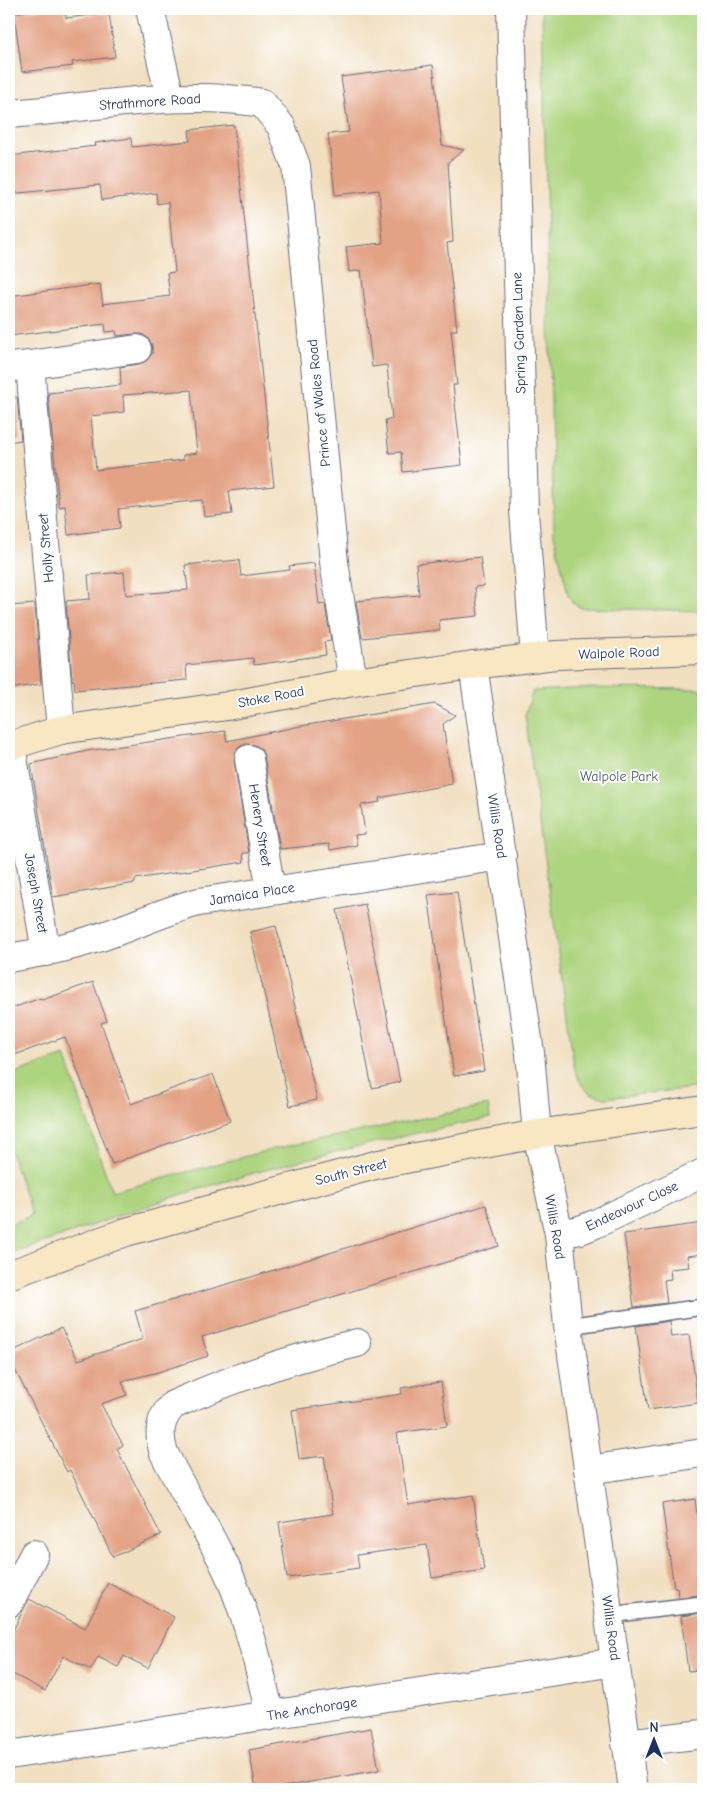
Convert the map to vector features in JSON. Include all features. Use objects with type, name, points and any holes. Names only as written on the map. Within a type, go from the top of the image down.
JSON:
[{"type":"street","points":[[150,9],[170,98]]},
{"type":"street","name":"Spring Garden Lane","points":[[511,9],[524,511],[535,657]]},
{"type":"street","name":"Strathmore Road","points":[[9,114],[170,98],[233,98],[262,103],[281,126]]},
{"type":"street","name":"Prince of Wales Road","points":[[281,126],[296,166],[334,562],[353,682]]},
{"type":"street","name":"Holly Street","points":[[61,730],[20,366],[138,349]]},
{"type":"street","name":"Walpole Road","points":[[535,657],[703,650]]},
{"type":"street","name":"Stoke Road","points":[[10,746],[61,730],[227,706],[353,682],[535,657]]},
{"type":"street","name":"Willis Road","points":[[473,665],[530,1053],[536,1134],[559,1234],[568,1326],[633,1789]]},
{"type":"street","name":"Joseph Street","points":[[10,746],[46,952]]},
{"type":"street","name":"Henery Street","points":[[249,760],[271,891]]},
{"type":"street","name":"Jamaica Place","points":[[9,958],[46,952],[93,940],[178,907],[199,902],[502,856]]},
{"type":"street","name":"South Street","points":[[9,1274],[126,1232],[379,1164],[536,1134],[703,1110]]},
{"type":"street","name":"Endeavour Close","points":[[559,1234],[580,1230],[595,1224],[703,1173]]},
{"type":"street","points":[[270,1716],[255,1652],[238,1597],[213,1541],[164,1453],[160,1442],[161,1422],[166,1412],[173,1405],[265,1368],[300,1357],[345,1352]]},
{"type":"street","points":[[588,1470],[703,1453]]},
{"type":"street","points":[[9,1603],[34,1554]]},
{"type":"street","name":"The Anchorage","points":[[9,1755],[615,1662]]},
{"type":"street","points":[[626,1742],[703,1734]]},
{"type":"lane","points":[[568,1326],[703,1307]]},
{"type":"lane","points":[[609,1615],[703,1604]]},
{"type":"green space","points":[[542,9],[703,9],[703,611],[581,608],[573,603],[568,594],[554,535]]},
{"type":"green space","name":"Walpole Park","points":[[587,688],[703,689],[703,1087],[606,1098],[593,1094],[584,1088],[574,1066],[525,715],[533,691]]},
{"type":"green space","points":[[65,1056],[112,1192],[273,1149],[488,1105],[490,1118],[291,1163],[213,1185],[153,1204],[9,1255],[9,1225],[32,1215],[9,1147],[9,1075]]},
{"type":"building","points":[[44,9],[65,9],[66,18],[109,13],[115,57],[72,62],[73,66],[22,72],[14,13]]},
{"type":"building","points":[[433,65],[442,145],[464,150],[448,162],[453,242],[447,243],[457,330],[451,330],[457,385],[453,385],[462,465],[403,472],[401,452],[389,453],[385,420],[392,419],[387,365],[372,367],[361,270],[349,272],[346,247],[383,243],[379,190],[335,195],[328,134],[349,132],[341,77]]},
{"type":"building","points":[[234,125],[274,486],[229,491],[232,514],[204,517],[202,500],[118,509],[120,528],[68,535],[65,506],[59,507],[48,393],[121,385],[120,367],[146,361],[152,354],[152,346],[149,339],[142,334],[117,336],[116,331],[106,332],[105,324],[9,336],[9,296],[100,284],[103,304],[170,296],[167,273],[175,272],[168,202],[157,204],[156,193],[102,200],[100,185],[9,194],[9,156],[96,146],[95,143],[131,138],[132,147],[190,141],[189,130]],"holes":[[[191,390],[197,453],[183,455],[183,460],[96,470],[91,416],[124,412],[123,395]]]},
{"type":"building","points":[[17,397],[21,440],[9,442],[9,398]]},
{"type":"building","points":[[480,557],[484,586],[475,587],[478,616],[439,620],[440,630],[362,638],[356,601],[419,595],[416,564]]},
{"type":"building","points":[[239,560],[241,576],[290,570],[289,566],[314,563],[319,605],[325,604],[331,641],[324,642],[326,655],[254,665],[253,658],[186,665],[187,680],[75,690],[74,680],[72,680],[66,601],[90,599],[88,575],[124,572],[126,595],[188,590],[185,565]]},
{"type":"building","points":[[35,604],[41,684],[9,689],[9,606]]},
{"type":"building","points":[[435,704],[455,715],[443,724],[452,784],[379,798],[380,802],[361,805],[365,834],[355,835],[357,845],[330,850],[329,844],[280,849],[264,756],[261,749],[255,745],[246,744],[239,747],[235,753],[234,761],[249,853],[243,853],[244,862],[135,879],[135,883],[53,897],[31,764],[87,751],[225,731],[227,741],[301,726]]},
{"type":"building","points":[[457,892],[484,1071],[454,1076],[428,895]]},
{"type":"building","points":[[365,904],[400,1082],[372,1088],[337,910]]},
{"type":"building","points":[[276,926],[317,1100],[290,1106],[250,932]]},
{"type":"building","points":[[93,982],[107,1021],[101,1023],[131,1104],[213,1074],[230,1121],[112,1164],[65,1037],[9,1057],[9,1009],[41,998],[42,1000]]},
{"type":"building","points":[[486,1205],[499,1246],[202,1337],[208,1356],[155,1373],[122,1381],[127,1395],[101,1404],[123,1445],[117,1449],[161,1535],[113,1557],[70,1470],[67,1472],[9,1358],[9,1353],[61,1328],[78,1360],[143,1339],[135,1311]]},
{"type":"building","points":[[703,1223],[703,1254],[687,1256],[689,1267],[670,1269],[671,1279],[664,1280],[667,1303],[634,1307],[624,1234]]},
{"type":"building","points":[[669,1321],[671,1337],[689,1335],[698,1403],[648,1410],[636,1326]]},
{"type":"building","points":[[441,1382],[447,1426],[397,1433],[408,1505],[473,1495],[484,1570],[432,1578],[427,1545],[357,1555],[359,1568],[287,1578],[279,1522],[333,1514],[324,1456],[299,1459],[292,1410],[402,1394],[401,1388]]},
{"type":"building","points":[[695,1499],[703,1560],[703,1595],[678,1597],[677,1588],[674,1588],[662,1504]]},
{"type":"building","points":[[108,1583],[174,1617],[148,1668],[124,1656],[118,1667],[98,1657],[91,1670],[63,1656],[45,1691],[9,1672],[9,1638],[29,1599],[85,1628]]},
{"type":"building","points":[[703,1613],[703,1670],[688,1671],[681,1616]]},
{"type":"building","points":[[371,1728],[379,1770],[271,1789],[256,1789],[249,1750]]}]
